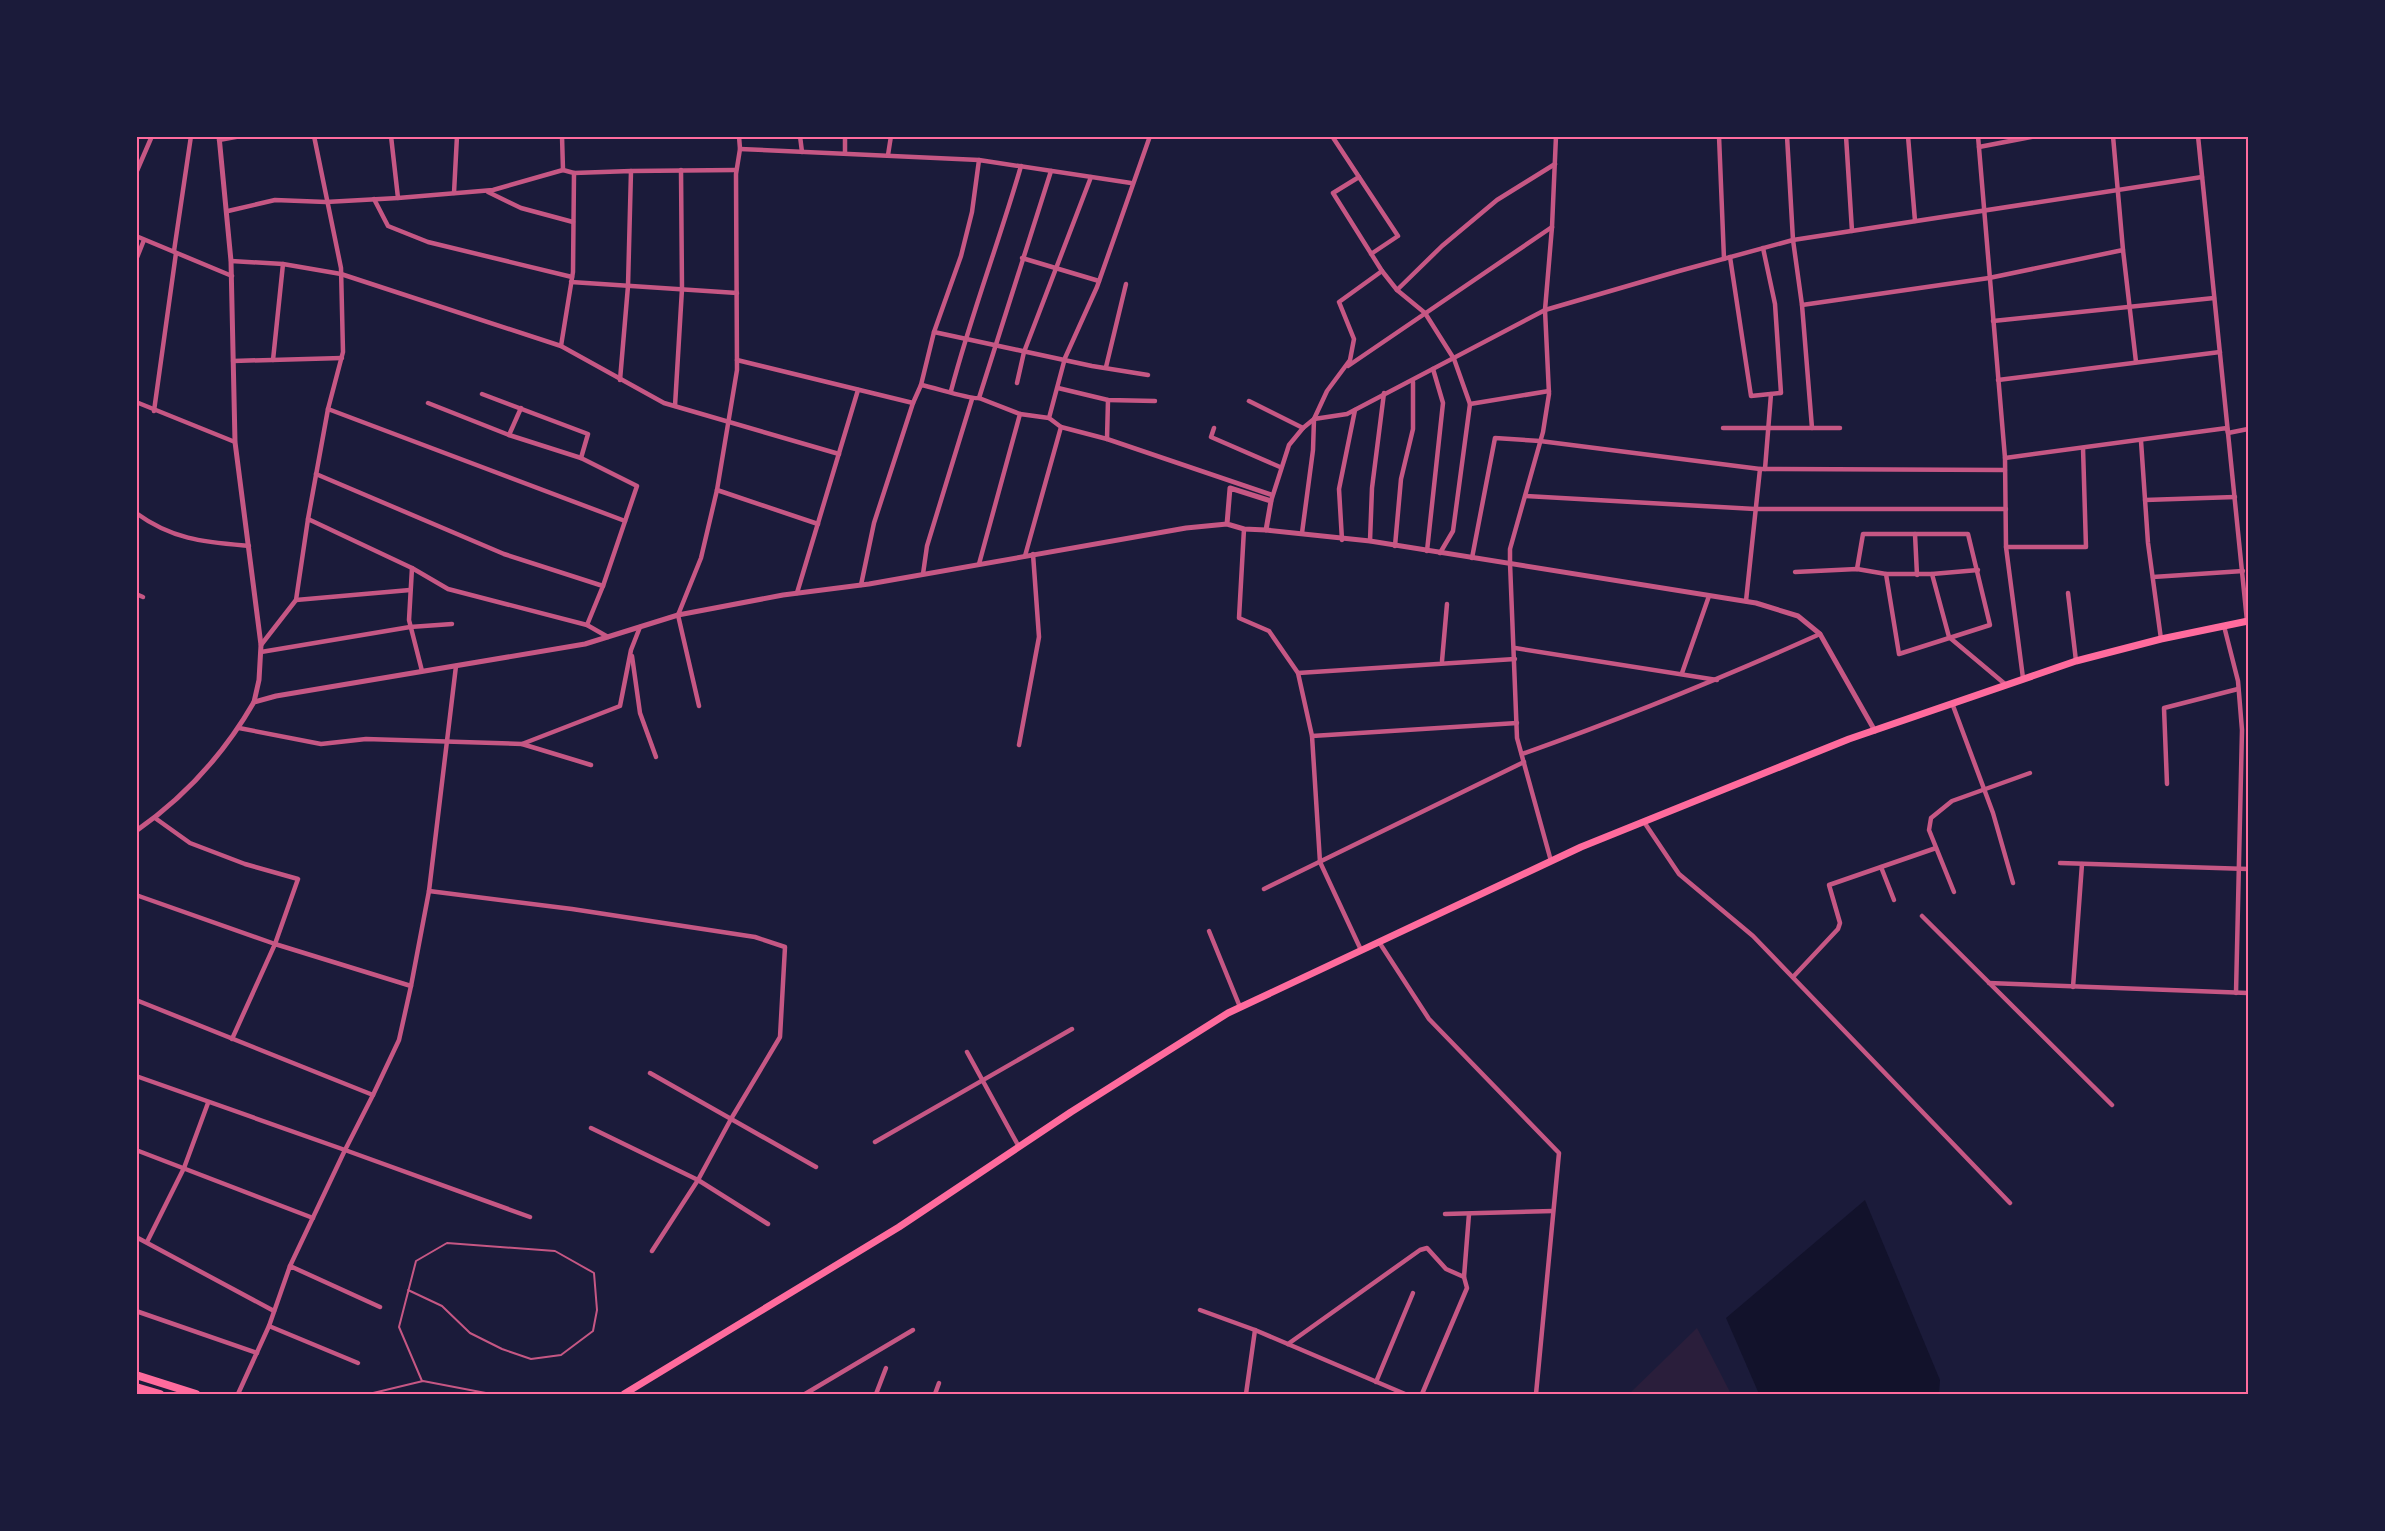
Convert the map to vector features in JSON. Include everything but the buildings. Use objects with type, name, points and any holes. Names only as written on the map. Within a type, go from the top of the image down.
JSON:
[{"type":"highway","points":[[136,1375],[196,1395]]},
{"type":"highway","points":[[136,1387],[160,1395]]},
{"type":"main road","points":[[624,1395],[899,1227],[1019,1147],[1240,1007],[1551,861],[1875,731],[2076,661],[2161,639],[2248,621]]},
{"type":"street","points":[[136,173],[152,136]]},
{"type":"street","points":[[154,411],[191,136]]},
{"type":"street","points":[[136,831],[155,818],[215,761],[239,728],[254,702],[259,680],[261,645],[236,442],[232,276],[228,211],[219,138],[241,136]]},
{"type":"street","points":[[261,645],[296,600],[328,410],[342,358],[341,274],[314,136]]},
{"type":"street","points":[[391,136],[398,198]]},
{"type":"street","points":[[454,193],[457,136]]},
{"type":"street","points":[[562,136],[562,170]]},
{"type":"street","points":[[699,706],[678,615],[701,558],[717,490],[729,423],[737,360],[736,170],[740,149],[739,136]]},
{"type":"street","points":[[800,136],[802,152]]},
{"type":"street","points":[[845,136],[845,153]]},
{"type":"street","points":[[888,155],[891,136]]},
{"type":"street","points":[[1049,418],[1065,358],[1099,280],[1131,183],[1150,136]]},
{"type":"street","points":[[1332,136],[1398,236],[1371,254]]},
{"type":"street","points":[[1551,861],[1517,738],[1510,549],[1540,441],[1549,391],[1545,310],[1556,136]]},
{"type":"street","points":[[1719,136],[1727,258],[1751,396],[1781,393],[1775,304],[1763,248]]},
{"type":"street","points":[[1787,136],[1793,240],[1802,305],[1812,428]]},
{"type":"street","points":[[1846,136],[1852,231]]},
{"type":"street","points":[[1908,136],[1915,221]]},
{"type":"street","points":[[1978,136],[2005,458],[2006,547],[2023,678]]},
{"type":"street","points":[[1978,147],[2036,136]]},
{"type":"street","points":[[2113,136],[2136,362]]},
{"type":"street","points":[[2198,136],[2248,621]]},
{"type":"street","points":[[740,149],[979,160],[1131,183]]},
{"type":"street","points":[[861,585],[874,523],[921,385],[934,332],[961,256],[972,212],[979,160]]},
{"type":"street","points":[[1397,290],[1442,246],[1497,200],[1555,164]]},
{"type":"street","points":[[951,391],[964,339],[997,248],[1021,166]]},
{"type":"street","points":[[228,211],[275,200],[326,202],[485,191],[562,170],[574,173],[736,170]]},
{"type":"street","points":[[675,406],[682,289],[681,170]]},
{"type":"street","points":[[620,380],[628,286],[632,171]]},
{"type":"street","points":[[979,398],[994,344],[1051,171]]},
{"type":"street","points":[[561,346],[572,280],[574,173]]},
{"type":"street","points":[[1017,383],[1024,352],[1091,177]]},
{"type":"street","points":[[1359,177],[1333,193],[1382,272],[1397,290],[1425,313],[1454,359],[1470,404],[1452,531],[1440,553]]},
{"type":"street","points":[[1266,530],[1271,498],[1289,445],[1314,419],[1347,414],[1545,310],[1793,240],[2202,177]]},
{"type":"street","points":[[485,191],[521,208],[573,222]]},
{"type":"street","points":[[374,199],[388,226],[428,242],[572,280],[628,286],[737,292]]},
{"type":"street","points":[[1344,369],[1552,227]]},
{"type":"street","points":[[136,236],[232,276]]},
{"type":"street","points":[[136,260],[144,240]]},
{"type":"street","points":[[1802,305],[1989,278],[2123,250]]},
{"type":"street","points":[[1022,258],[1099,280]]},
{"type":"street","points":[[231,261],[283,264],[341,274],[561,346],[620,380],[675,406],[839,454]]},
{"type":"street","points":[[273,360],[283,264]]},
{"type":"street","points":[[1302,534],[1313,450],[1314,419],[1327,391],[1350,360],[1354,339],[1339,302],[1382,272]]},
{"type":"street","points":[[1106,367],[1126,284]]},
{"type":"street","points":[[1993,321],[2214,298]]},
{"type":"street","points":[[934,332],[1024,352],[1148,375]]},
{"type":"street","points":[[1998,380],[2220,352]]},
{"type":"street","points":[[234,360],[342,358]]},
{"type":"street","points":[[737,360],[913,403]]},
{"type":"street","points":[[1427,551],[1443,403],[1433,369]]},
{"type":"street","points":[[1395,546],[1401,479],[1413,429],[1413,381]]},
{"type":"street","points":[[921,385],[951,391],[972,399],[979,398],[1020,414],[1049,418],[1061,427],[1107,439],[1271,498]]},
{"type":"street","points":[[1058,388],[1108,400],[1155,401]]},
{"type":"street","points":[[797,592],[858,390]]},
{"type":"street","points":[[1470,404],[1549,391]]},
{"type":"street","points":[[1370,541],[1372,488],[1384,393]]},
{"type":"street","points":[[482,394],[588,434],[581,458]]},
{"type":"street","points":[[1746,601],[1755,509],[1771,394]]},
{"type":"street","points":[[923,574],[927,546],[972,399]]},
{"type":"street","points":[[1107,439],[1108,400]]},
{"type":"street","points":[[1249,401],[1303,428]]},
{"type":"street","points":[[136,402],[236,442]]},
{"type":"street","points":[[428,403],[509,435],[581,458],[637,486],[603,586],[587,625]]},
{"type":"street","points":[[509,435],[521,408]]},
{"type":"street","points":[[328,410],[625,521]]},
{"type":"street","points":[[1342,540],[1339,489],[1355,410]]},
{"type":"street","points":[[979,564],[1020,414]]},
{"type":"street","points":[[1025,556],[1061,427]]},
{"type":"street","points":[[1214,428],[1211,437],[1280,467]]},
{"type":"street","points":[[1723,428],[1840,428]]},
{"type":"street","points":[[2227,428],[2228,433],[2248,429]]},
{"type":"street","points":[[2005,458],[2227,428]]},
{"type":"street","points":[[1472,558],[1496,438],[1540,441],[1762,469],[2005,470]]},
{"type":"street","points":[[2140,441],[2161,639]]},
{"type":"street","points":[[2006,547],[2086,547],[2083,448]]},
{"type":"street","points":[[316,474],[504,554],[603,586]]},
{"type":"street","points":[[1227,524],[1230,488],[1271,498]]},
{"type":"street","points":[[717,490],[818,524]]},
{"type":"street","points":[[1526,496],[1755,509],[2006,509]]},
{"type":"street","points":[[2145,500],[2235,497]]},
{"type":"street","points":[[136,513],[154,526],[193,541],[250,546]]},
{"type":"street","points":[[308,519],[412,568],[448,590],[587,625],[608,637]]},
{"type":"street","points":[[254,702],[276,696],[585,644],[678,615],[797,592],[861,585],[1033,554],[1227,524],[1244,529],[1370,541],[1746,601],[1797,616],[1820,634],[1875,731]]},
{"type":"street","points":[[1244,529],[1239,618],[1269,631],[1298,673],[1312,736],[1320,862],[1361,950]]},
{"type":"street","points":[[1857,569],[1863,534],[1968,534],[1990,625],[1949,636],[1899,654],[1886,574]]},
{"type":"street","points":[[1915,534],[1917,575]]},
{"type":"street","points":[[1020,745],[1039,637],[1033,554]]},
{"type":"street","points":[[412,568],[410,627],[422,671]]},
{"type":"street","points":[[1795,572],[1857,569],[1886,574],[1917,575],[1978,570]]},
{"type":"street","points":[[2153,577],[2243,572]]},
{"type":"street","points":[[1932,574],[1949,636],[2005,684]]},
{"type":"street","points":[[296,600],[411,590]]},
{"type":"street","points":[[136,594],[143,597]]},
{"type":"street","points":[[2068,594],[2076,661]]},
{"type":"street","points":[[1682,673],[1709,596]]},
{"type":"street","points":[[1442,662],[1447,604]]},
{"type":"street","points":[[261,652],[410,627],[452,624]]},
{"type":"street","points":[[2224,626],[2245,730],[2236,993]]},
{"type":"street","points":[[522,744],[620,706],[631,650],[640,627]]},
{"type":"street","points":[[1522,754],[1615,721],[1718,680],[1820,634]]},
{"type":"street","points":[[1515,648],[1718,680]]},
{"type":"street","points":[[631,650],[640,713],[656,757]]},
{"type":"street","points":[[1298,673],[1515,659]]},
{"type":"street","points":[[238,1395],[269,1326],[290,1266],[399,1040],[429,891],[449,741],[456,666]]},
{"type":"street","points":[[2167,784],[2164,708],[2238,689]]},
{"type":"street","points":[[1952,703],[1984,789],[2013,883]]},
{"type":"street","points":[[1312,736],[1516,723]]},
{"type":"street","points":[[239,728],[321,744],[366,739],[522,744],[591,765]]},
{"type":"street","points":[[1264,889],[1524,762]]},
{"type":"street","points":[[1954,892],[1929,830],[1931,818],[1952,801],[2030,772]]},
{"type":"street","points":[[155,818],[190,843],[245,864],[298,879],[275,944],[232,1039]]},
{"type":"street","points":[[1644,822],[1680,874],[1753,936],[2010,1203]]},
{"type":"street","points":[[1793,978],[1838,929],[1840,923],[1829,885],[1936,848]]},
{"type":"street","points":[[2060,863],[2248,869]]},
{"type":"street","points":[[2073,987],[2082,864]]},
{"type":"street","points":[[1881,867],[1894,900]]},
{"type":"street","points":[[429,891],[572,909],[744,936],[785,947],[780,1038],[731,1119],[698,1180],[652,1251]]},
{"type":"street","points":[[136,895],[275,944],[411,986]]},
{"type":"street","points":[[1922,916],[2112,1104]]},
{"type":"street","points":[[1209,931],[1240,1007]]},
{"type":"street","points":[[1379,942],[1429,1019],[1559,1153],[1536,1395]]},
{"type":"street","points":[[1989,983],[2248,993]]},
{"type":"street","points":[[136,1000],[373,1095]]},
{"type":"street","points":[[875,1142],[1071,1029]]},
{"type":"street","points":[[966,1052],[1019,1147]]},
{"type":"street","points":[[650,1073],[816,1167]]},
{"type":"street","points":[[136,1076],[530,1217]]},
{"type":"street","points":[[147,1242],[184,1168],[208,1103]]},
{"type":"street","points":[[591,1128],[698,1180],[768,1224]]},
{"type":"street","points":[[136,1150],[313,1218]]},
{"type":"street","points":[[1445,1214],[1553,1211]]},
{"type":"street","points":[[1422,1395],[1467,1288],[1464,1277],[1469,1214]]},
{"type":"street","points":[[136,1237],[274,1311]]},
{"type":"street","points":[[1288,1344],[1420,1250],[1427,1248],[1446,1269],[1464,1277]]},
{"type":"street","points":[[290,1266],[380,1307]]},
{"type":"street","points":[[1376,1382],[1413,1293]]},
{"type":"street","points":[[1200,1310],[1255,1330],[1405,1395]]},
{"type":"street","points":[[136,1311],[257,1353]]},
{"type":"street","points":[[269,1326],[358,1363]]},
{"type":"street","points":[[805,1395],[913,1330]]},
{"type":"street","points":[[1246,1395],[1255,1330]]},
{"type":"street","points":[[876,1395],[886,1368]]},
{"type":"street","points":[[935,1395],[939,1383]]},
{"type":"lane","points":[[408,1290],[442,1306],[470,1333],[502,1350],[531,1359],[561,1355],[593,1331],[597,1310],[594,1273],[555,1251],[447,1243],[416,1261],[408,1290],[399,1327],[422,1381]]},
{"type":"lane","points":[[369,1395],[422,1381],[491,1395]]},
{"type":"shaded area","points":[[1865,1200],[1940,1380],[1939,1394],[1759,1394],[1726,1318]]},
{"type":"shaded area","points":[[1697,1328],[1731,1394],[1629,1394]]}]
